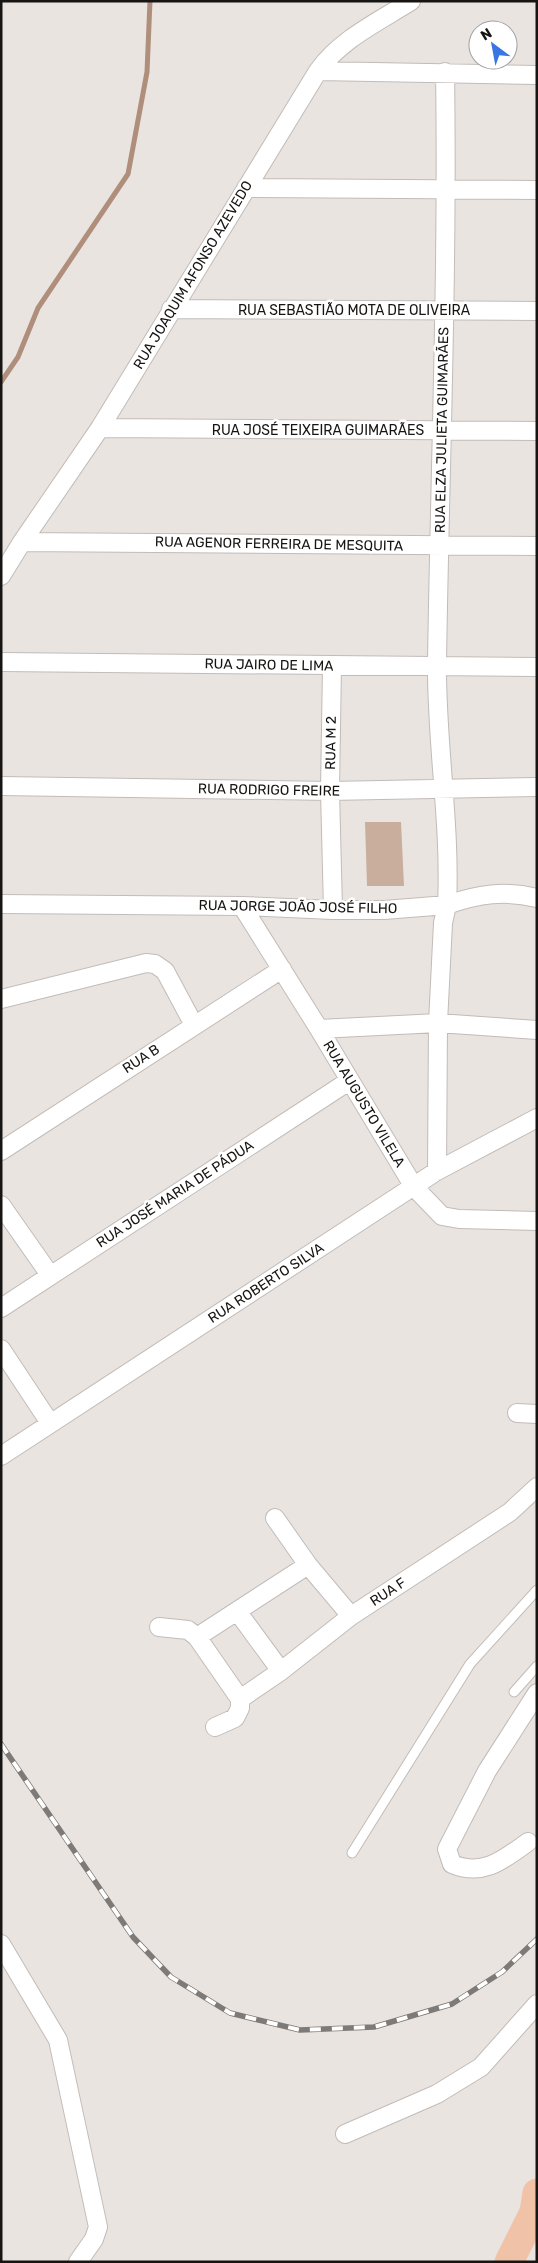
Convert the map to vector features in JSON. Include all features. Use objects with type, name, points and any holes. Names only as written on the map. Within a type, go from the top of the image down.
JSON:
[{"type":"street","name":"RUA JOAQUIM AFONSO AZEVEDO","points":[[1,576],[100,428],[318,70],[347,41],[411,1]]},
{"type":"street","points":[[318,70],[532,73]]},
{"type":"street","name":"RUA ELZA JULIETA GUIMARÃES","points":[[445,72],[447,189],[437,665],[449,865],[447,905]]},
{"type":"street","points":[[246,188],[537,190]]},
{"type":"street","name":"RUA SEBASTIÃO MOTA DE OLIVEIRA","points":[[172,309],[537,311]]},
{"type":"street","name":"RUA JOSÉ TEIXEIRA GUIMARÃES","points":[[100,428],[537,431]]},
{"type":"street","name":"RUA AGENOR FERREIRA DE MESQUITA","points":[[22,542],[537,546]]},
{"type":"street","name":"RUA JAIRO DE LIMA","points":[[1,662],[332,666],[437,665],[537,668]]},
{"type":"street","name":"RUA M 2","points":[[332,666],[330,791],[333,910]]},
{"type":"street","name":"RUA RODRIGO FREIRE","points":[[1,786],[330,791],[537,787]]},
{"type":"street","name":"RUA JORGE JOÃO JOSÉ FILHO","points":[[1,904],[242,906],[384,910],[447,905],[474,896],[496,893],[519,894],[537,898]]},
{"type":"street","points":[[437,1171],[438,1023],[443,923],[447,905]]},
{"type":"street","name":"RUA AUGUSTO VILELA","points":[[242,906],[414,1187],[442,1216],[459,1219],[537,1221]]},
{"type":"street","points":[[1,998],[146,963],[156,964],[165,971],[194,1025]]},
{"type":"street","name":"RUA B","points":[[1,1151],[282,969]]},
{"type":"street","points":[[319,1029],[438,1023],[537,1030]]},
{"type":"street","name":"RUA JOSÉ MARIA DE PÁDUA","points":[[1,1308],[349,1080]]},
{"type":"street","name":"RUA ROBERTO SILVA","points":[[1,1456],[437,1171],[537,1118]]},
{"type":"street","points":[[1,1205],[50,1275]]},
{"type":"street","points":[[1,1349],[50,1423]]},
{"type":"street","points":[[517,1413],[537,1414]]},
{"type":"street","name":"RUA F","points":[[240,1699],[281,1671],[351,1616],[510,1512],[537,1487]]},
{"type":"street","points":[[275,1518],[308,1565],[351,1616]]},
{"type":"street","points":[[197,1637],[308,1565]]},
{"type":"street","points":[[237,1611],[281,1671]]},
{"type":"street","points":[[159,1627],[188,1630],[197,1637],[240,1699],[240,1708],[236,1718],[215,1727]]},
{"type":"street","points":[[528,1842],[496,1865],[463,1869],[452,1864],[447,1849],[487,1771],[537,1692]]},
{"type":"street","points":[[1,1944],[6,1963],[58,2040],[98,2227],[94,2239],[78,2262]]},
{"type":"street","points":[[345,2134],[437,2094],[481,2067],[537,2004]]},
{"type":"lane","points":[[352,1853],[470,1664],[537,1590]]},
{"type":"lane","points":[[514,1692],[537,1666]]},
{"type":"shaded area","points":[[365,822],[401,822],[404,886],[367,886]]},
{"type":"waterway","points":[[1,382],[18,357],[38,308],[128,174],[147,72],[150,1]]},
{"type":"waterway","points":[[509,2262],[534,2212],[537,2193]]},
{"type":"railway","points":[[1,1744],[133,1937],[171,1977],[230,2013],[300,2030],[374,2027],[452,2004],[502,1972],[537,1939]]}]
